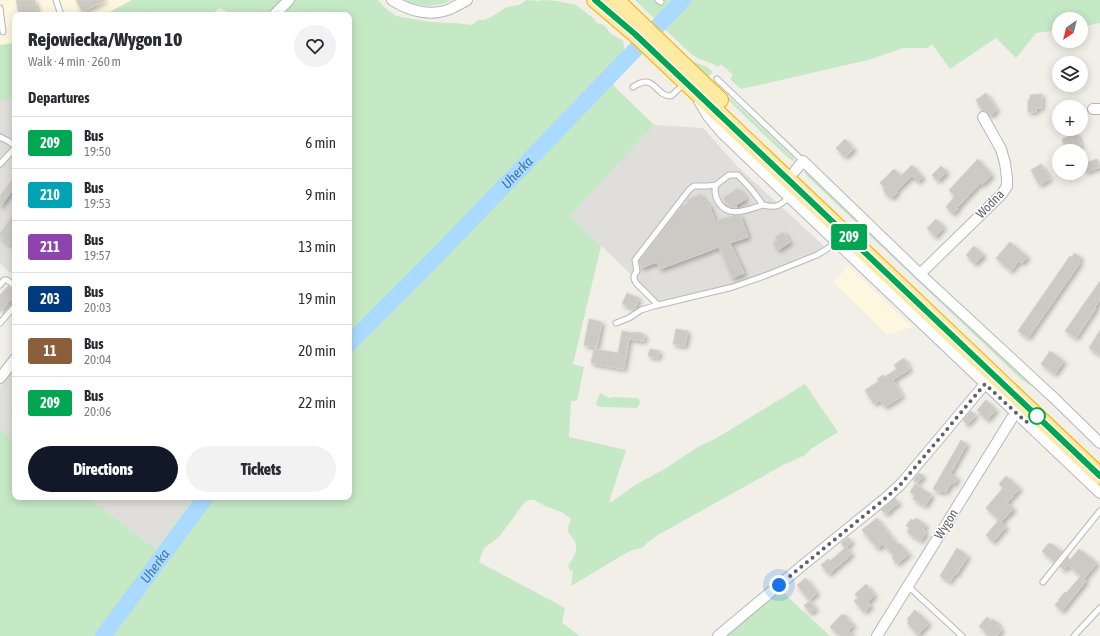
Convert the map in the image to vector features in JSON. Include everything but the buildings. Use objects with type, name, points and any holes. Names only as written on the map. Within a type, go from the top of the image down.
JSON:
[{"type":"highway","points":[[595,0],[639,30],[799,166],[1100,462]]},
{"type":"highway","points":[[616,0],[639,30]]},
{"type":"highway","points":[[655,45],[690,86],[1100,476]]},
{"type":"street","points":[[277,12],[289,0]]},
{"type":"street","points":[[392,0],[410,9],[432,13],[451,8],[467,0]]},
{"type":"street","points":[[690,86],[708,116],[723,134],[1100,493]]},
{"type":"street","name":"Wodna","points":[[920,274],[1002,194],[1007,186],[1005,163],[1001,149],[982,118]]},
{"type":"street","points":[[799,166],[920,274],[1054,398],[1100,443]]},
{"type":"street","points":[[0,378],[12,363]]},
{"type":"street","points":[[718,636],[901,484],[985,384]]},
{"type":"street","name":"Wygon","points":[[877,636],[1016,413]]},
{"type":"lane","points":[[56,0],[60,12]]},
{"type":"lane","points":[[0,8],[2,32]]},
{"type":"lane","points":[[717,79],[799,166]]},
{"type":"lane","points":[[633,87],[638,83],[647,82],[651,83],[666,96],[671,96],[690,86]]},
{"type":"lane","points":[[0,137],[12,144]]},
{"type":"lane","points":[[0,164],[12,150]]},
{"type":"lane","points":[[658,305],[636,283],[634,279],[634,275],[637,271],[636,260],[689,190],[694,186],[716,185],[729,175],[738,176],[752,190],[763,205]]},
{"type":"lane","points":[[716,185],[716,197],[719,204],[731,213],[740,212],[763,205],[774,207],[779,206],[790,197]]},
{"type":"lane","points":[[616,323],[629,318],[641,310],[732,287],[817,255],[836,242]]},
{"type":"lane","points":[[0,285],[4,280],[7,280],[12,284]]},
{"type":"lane","points":[[0,323],[12,309]]},
{"type":"lane","points":[[1043,582],[1100,511]]},
{"type":"lane","points":[[908,586],[962,636]]},
{"type":"lane","points":[[1074,636],[1100,608]]},
{"type":"shaded area","points":[[0,0],[132,0],[110,12],[12,12],[12,43],[0,45]]},
{"type":"shaded area","points":[[12,99],[12,274],[0,264],[0,100]]},
{"type":"shaded area","points":[[654,125],[703,128],[738,167],[825,247],[816,254],[732,285],[660,302],[570,216]]},
{"type":"shaded area","points":[[848,266],[912,327],[888,335],[833,282]]},
{"type":"shaded area","points":[[12,371],[12,439],[0,429],[0,386]]},
{"type":"shaded area","points":[[92,500],[193,500],[156,549]]},
{"type":"green space","points":[[132,0],[378,0],[384,7],[396,16],[431,22],[472,25],[478,20],[484,20],[507,7],[519,5],[527,0],[557,1],[576,5],[592,17],[597,23],[604,25],[610,33],[623,40],[626,64],[613,85],[654,125],[570,216],[601,246],[573,364],[584,367],[577,401],[571,401],[569,437],[626,450],[609,502],[613,501],[635,485],[666,468],[698,447],[715,439],[805,384],[838,432],[811,449],[805,455],[783,465],[658,535],[642,548],[626,553],[571,586],[573,571],[570,570],[568,566],[575,553],[576,543],[568,531],[568,526],[571,520],[562,513],[536,501],[529,500],[524,503],[499,537],[484,548],[479,562],[565,608],[562,623],[580,636],[0,636],[0,429],[12,439],[12,500],[92,500],[156,549],[193,500],[352,500],[352,12],[227,12],[220,8],[214,12],[110,12]]},
{"type":"green space","points":[[405,0],[452,0],[446,3],[428,6]]},
{"type":"green space","points":[[635,0],[1100,0],[1100,23],[1088,26],[1088,12],[1052,12],[1052,31],[1036,33],[1016,58],[996,38],[950,69],[932,44],[927,48],[903,48],[868,60],[741,89],[730,79],[733,75],[721,64],[718,67],[691,54]]},
{"type":"green space","points":[[663,37],[692,61],[709,68],[713,72],[708,77],[794,158],[794,161],[784,154]]},
{"type":"green space","points":[[12,43],[12,99],[0,100],[0,45]]},
{"type":"green space","points":[[805,169],[1043,394],[1022,380],[807,176]]},
{"type":"green space","points":[[600,393],[609,398],[636,398],[639,399],[640,403],[637,408],[597,406],[596,403]]},
{"type":"green space","points":[[778,588],[830,636],[721,636]]},
{"type":"waterway","name":"Uherka","points":[[352,341],[428,265],[683,0]]},
{"type":"waterway","name":"Uherka","points":[[103,636],[204,500]]},
{"type":"bus line","name":"209","points":[[595,0],[636,35],[1100,476]]},
{"type":"route","points":[[779,585],[901,484],[985,384],[1026,422],[1037,416]]}]
